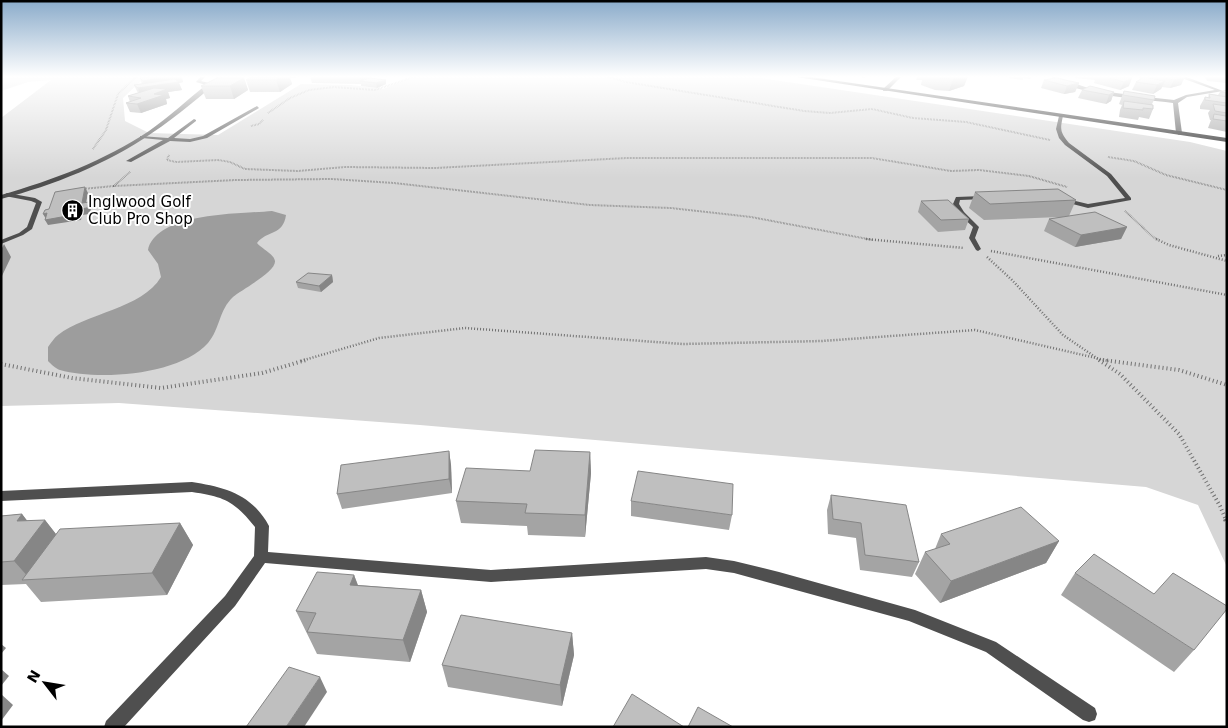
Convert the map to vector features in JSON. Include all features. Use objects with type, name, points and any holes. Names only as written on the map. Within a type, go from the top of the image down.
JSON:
[{"type":"main road","points":[[1020,110],[1227,140]]},
{"type":"street","points":[[4,196],[59,178],[101,159],[142,137],[179,110]]},
{"type":"street","points":[[1176,110],[1180,133]]},
{"type":"street","points":[[1,496],[192,487],[223,492],[245,504],[262,526],[261,557],[230,601],[112,727]]},
{"type":"street","points":[[261,557],[491,576],[706,563],[734,567],[910,616],[991,647],[1089,714]]},
{"type":"lane","points":[[142,137],[187,140],[206,136],[252,110]]},
{"type":"lane","points":[[1054,198],[1088,206],[1129,199],[1109,175],[1067,144],[1061,137],[1058,129],[1061,116]]},
{"type":"lane","points":[[129,161],[170,139],[194,120]]},
{"type":"lane","points":[[1,242],[30,228],[39,202],[33,199],[4,196]]},
{"type":"lane","points":[[978,249],[972,238],[976,227],[961,213],[956,204],[958,198],[987,198]]},
{"type":"path","points":[[101,159],[94,156],[91,152],[106,130],[112,110]]},
{"type":"path","points":[[246,128],[259,124],[272,110]]},
{"type":"path","points":[[798,110],[830,113],[862,110]]},
{"type":"path","points":[[876,110],[913,118],[978,124],[1053,141]]},
{"type":"path","points":[[161,158],[167,157],[170,152]]},
{"type":"path","points":[[1080,154],[1124,158],[1173,177],[1227,190]]},
{"type":"path","points":[[167,157],[167,160],[176,162],[218,160],[230,162],[245,169],[298,171],[345,167],[435,168],[627,158],[872,158],[951,171],[979,170],[1029,176],[1075,189]]},
{"type":"path","points":[[114,186],[135,169]]},
{"type":"path","points":[[75,190],[114,186],[245,180],[332,179],[394,183],[590,205],[680,209],[751,217],[873,240],[978,249],[1227,295]]},
{"type":"path","points":[[1110,203],[1132,216],[1153,237],[1169,245],[1227,261]]},
{"type":"path","points":[[978,249],[1012,280],[1063,335],[1120,374],[1179,434],[1220,506],[1227,523]]},
{"type":"path","points":[[1214,256],[1227,255]]},
{"type":"path","points":[[1,364],[72,378],[161,388],[262,373],[379,338],[465,328],[683,344],[822,341],[974,330],[1099,358],[1179,370],[1227,384]]},
{"type":"shaded area","points":[[12,110],[124,110],[125,121],[149,133],[218,135],[259,110],[975,110],[1190,142],[1227,151],[1227,567],[1198,505],[1146,487],[420,425],[119,403],[1,406],[1,118]]},
{"type":"shaded area","points":[[272,211],[286,215],[284,222],[278,230],[265,236],[257,243],[274,258],[274,265],[264,275],[228,302],[212,338],[195,354],[159,369],[117,375],[76,373],[58,369],[48,361],[48,347],[58,335],[83,321],[127,304],[152,288],[161,277],[158,264],[148,250],[155,238],[167,228],[202,217]]},
{"type":"building","points":[[1227,110],[1227,113],[1215,111]]},
{"type":"building","points":[[1214,114],[1226,116],[1227,114],[1227,121],[1213,119]]},
{"type":"building","name":"Inglwood Golf Club Pro Shop","points":[[85,187],[82,203],[89,202],[87,208],[80,209],[78,214],[45,220],[47,213],[43,214],[45,210],[49,209],[55,192]]},
{"type":"building","points":[[1058,189],[1076,200],[990,204],[975,192]]},
{"type":"building","points":[[948,200],[969,219],[941,220],[921,201]]},
{"type":"building","points":[[1095,212],[1127,227],[1081,235],[1049,219]]},
{"type":"building","points":[[308,273],[332,275],[319,286],[296,282]]},
{"type":"building","points":[[535,450],[590,452],[585,515],[525,513],[527,504],[456,501],[466,468],[530,471]]},
{"type":"building","points":[[449,451],[449,479],[337,494],[341,465]]},
{"type":"building","points":[[638,471],[733,484],[732,515],[631,501]]},
{"type":"building","points":[[831,495],[906,505],[919,562],[865,555],[861,523],[833,519]]},
{"type":"building","points":[[1021,507],[1059,541],[951,581],[925,552],[950,544],[941,534]]},
{"type":"building","points":[[22,514],[17,521],[45,520],[14,561],[1,562],[1,516]]},
{"type":"building","points":[[180,523],[152,573],[22,580],[60,529]]},
{"type":"building","points":[[1094,554],[1154,594],[1173,573],[1227,606],[1227,609],[1194,650],[1075,573]]},
{"type":"building","points":[[317,572],[354,575],[350,585],[421,590],[403,640],[307,632],[316,613],[296,611]]},
{"type":"building","points":[[461,615],[572,633],[560,685],[442,665]]},
{"type":"building","points":[[289,667],[320,677],[286,727],[246,727]]},
{"type":"building","points":[[632,694],[684,727],[613,727]]},
{"type":"building","points":[[698,707],[733,727],[688,727]]},
{"type":"place","name":"Inglwood Golf Club Pro Shop","points":[[72,211]]}]
